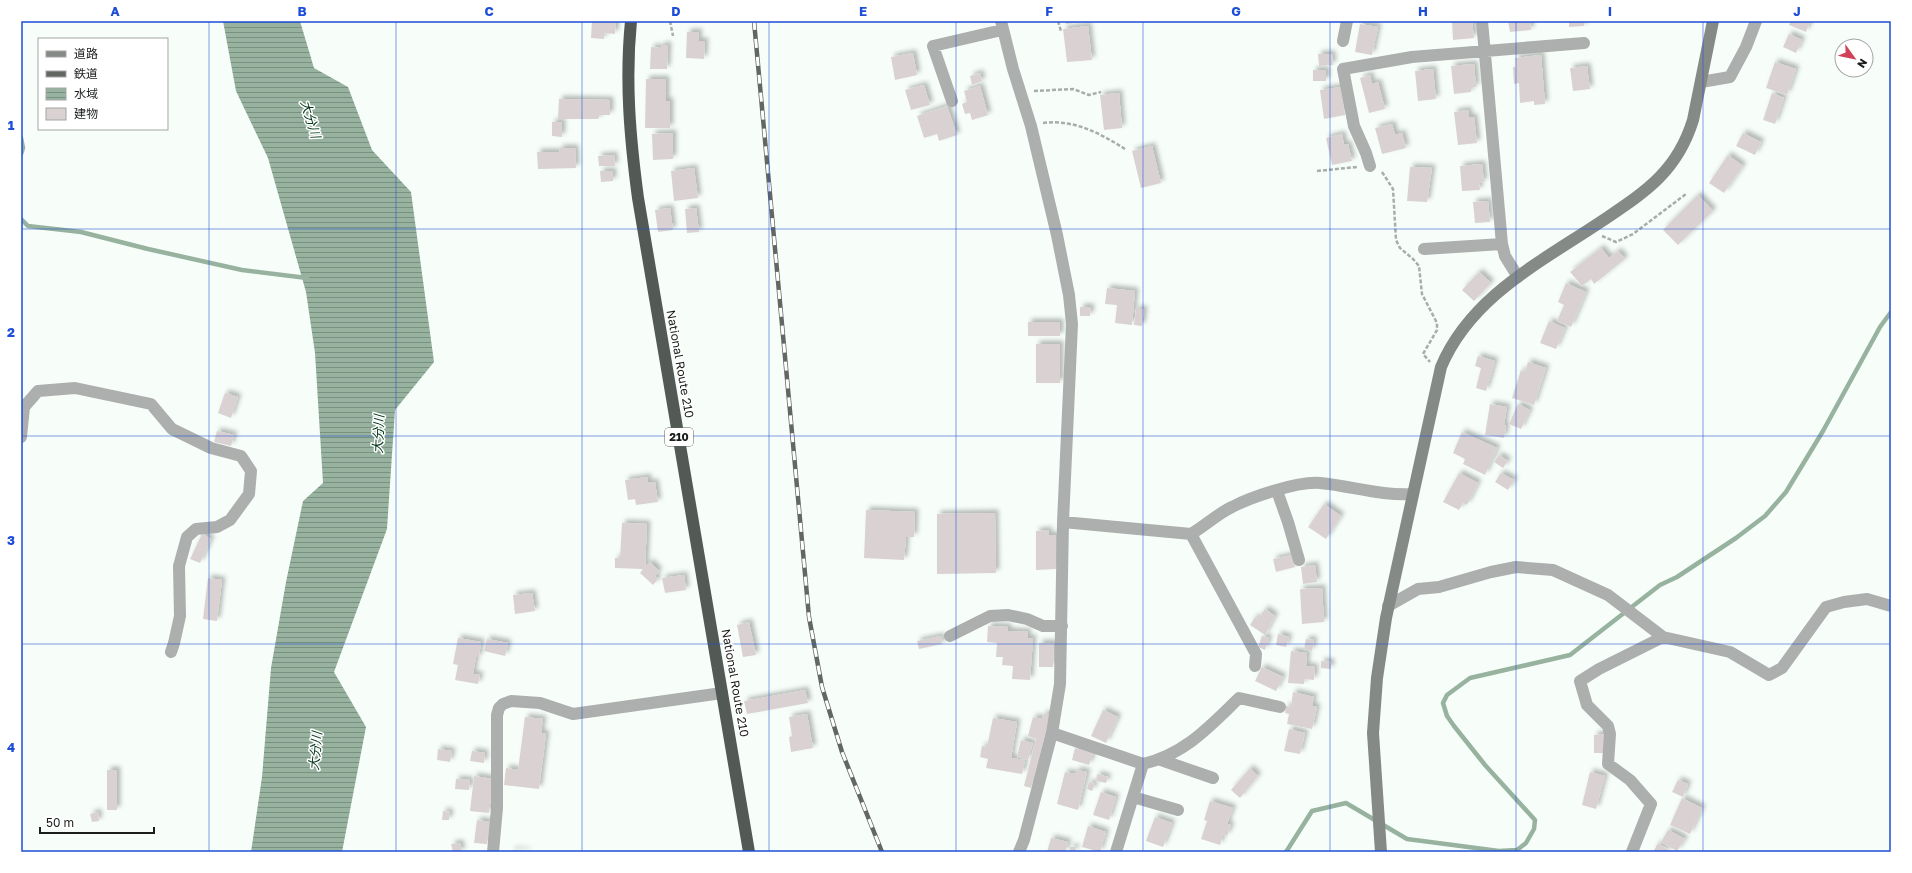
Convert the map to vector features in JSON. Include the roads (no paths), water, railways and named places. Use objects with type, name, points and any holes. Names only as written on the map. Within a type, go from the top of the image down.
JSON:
[{"type":"highway","name":"National Route 210","points":[[631,21],[627,86],[634,172],[749,852]]},
{"type":"street","points":[[1343,41],[1347,21]]},
{"type":"street","points":[[1482,21],[1486,51],[1502,244],[1505,256],[1518,277]]},
{"type":"street","points":[[1381,852],[1374,751],[1377,678],[1388,606],[1435,388],[1441,367],[1448,350],[1461,330],[1478,309],[1518,277],[1645,192],[1672,164],[1689,134],[1713,21]]},
{"type":"street","points":[[1701,82],[1730,77],[1746,48],[1756,21]]},
{"type":"street","points":[[952,101],[933,46],[1002,25],[1031,126],[1057,235],[1069,295],[1072,324],[1063,522],[1060,684],[1052,733],[1024,840],[1019,852]]},
{"type":"street","points":[[1370,166],[1354,126],[1343,69],[1412,57],[1584,43]]},
{"type":"street","points":[[1424,248],[1502,244]]},
{"type":"street","points":[[21,437],[24,407],[38,391],[75,388],[151,404],[172,429],[211,448],[241,456],[251,471],[249,494],[230,520],[217,527],[196,529],[187,537],[179,566],[180,616],[171,652]]},
{"type":"street","points":[[1063,522],[1192,534],[1230,507],[1277,491],[1317,483],[1385,494],[1413,494]]},
{"type":"street","points":[[1277,491],[1299,560]]},
{"type":"street","points":[[1192,534],[1256,654],[1256,666]]},
{"type":"street","points":[[1388,606],[1418,589],[1439,587],[1490,572],[1516,568],[1553,570],[1608,595],[1663,637],[1730,652],[1769,675],[1782,668],[1826,608],[1844,602],[1867,599],[1891,606]]},
{"type":"street","points":[[950,636],[990,616],[1008,615],[1027,619],[1043,626],[1062,626]]},
{"type":"street","points":[[1632,852],[1651,804],[1630,780],[1608,764],[1610,734],[1608,726],[1587,705],[1580,682],[1599,669],[1663,637]]},
{"type":"street","points":[[492,852],[497,808],[497,715],[502,704],[511,702],[540,704],[573,714],[722,693]]},
{"type":"street","points":[[1052,733],[1143,764],[1161,760],[1194,741],[1239,698],[1280,707]]},
{"type":"street","points":[[1161,760],[1213,778]]},
{"type":"street","points":[[1116,852],[1143,764]]},
{"type":"street","points":[[1133,797],[1178,810]]},
{"type":"water","name":"大分川","points":[[223,21],[300,21],[314,68],[348,87],[372,150],[411,192],[434,362],[395,410],[387,529],[334,672],[366,727],[342,852],[251,852],[262,777],[271,668],[286,582],[303,501],[323,483],[315,353],[306,292],[268,158],[236,91]]},
{"type":"waterway","points":[[21,138],[23,148],[21,154]]},
{"type":"waterway","points":[[21,219],[28,226],[81,232],[242,270],[307,278]]},
{"type":"waterway","points":[[1286,852],[1312,811],[1346,803],[1407,839],[1499,851],[1517,850],[1526,843],[1534,829],[1535,820],[1485,765],[1454,726],[1447,716],[1443,703],[1447,695],[1470,678],[1570,655],[1660,585],[1677,577],[1736,538],[1765,516],[1786,492],[1823,431],[1880,327],[1891,312]]},
{"type":"railway","points":[[754,21],[809,617],[822,687],[842,752],[882,852]]}]
